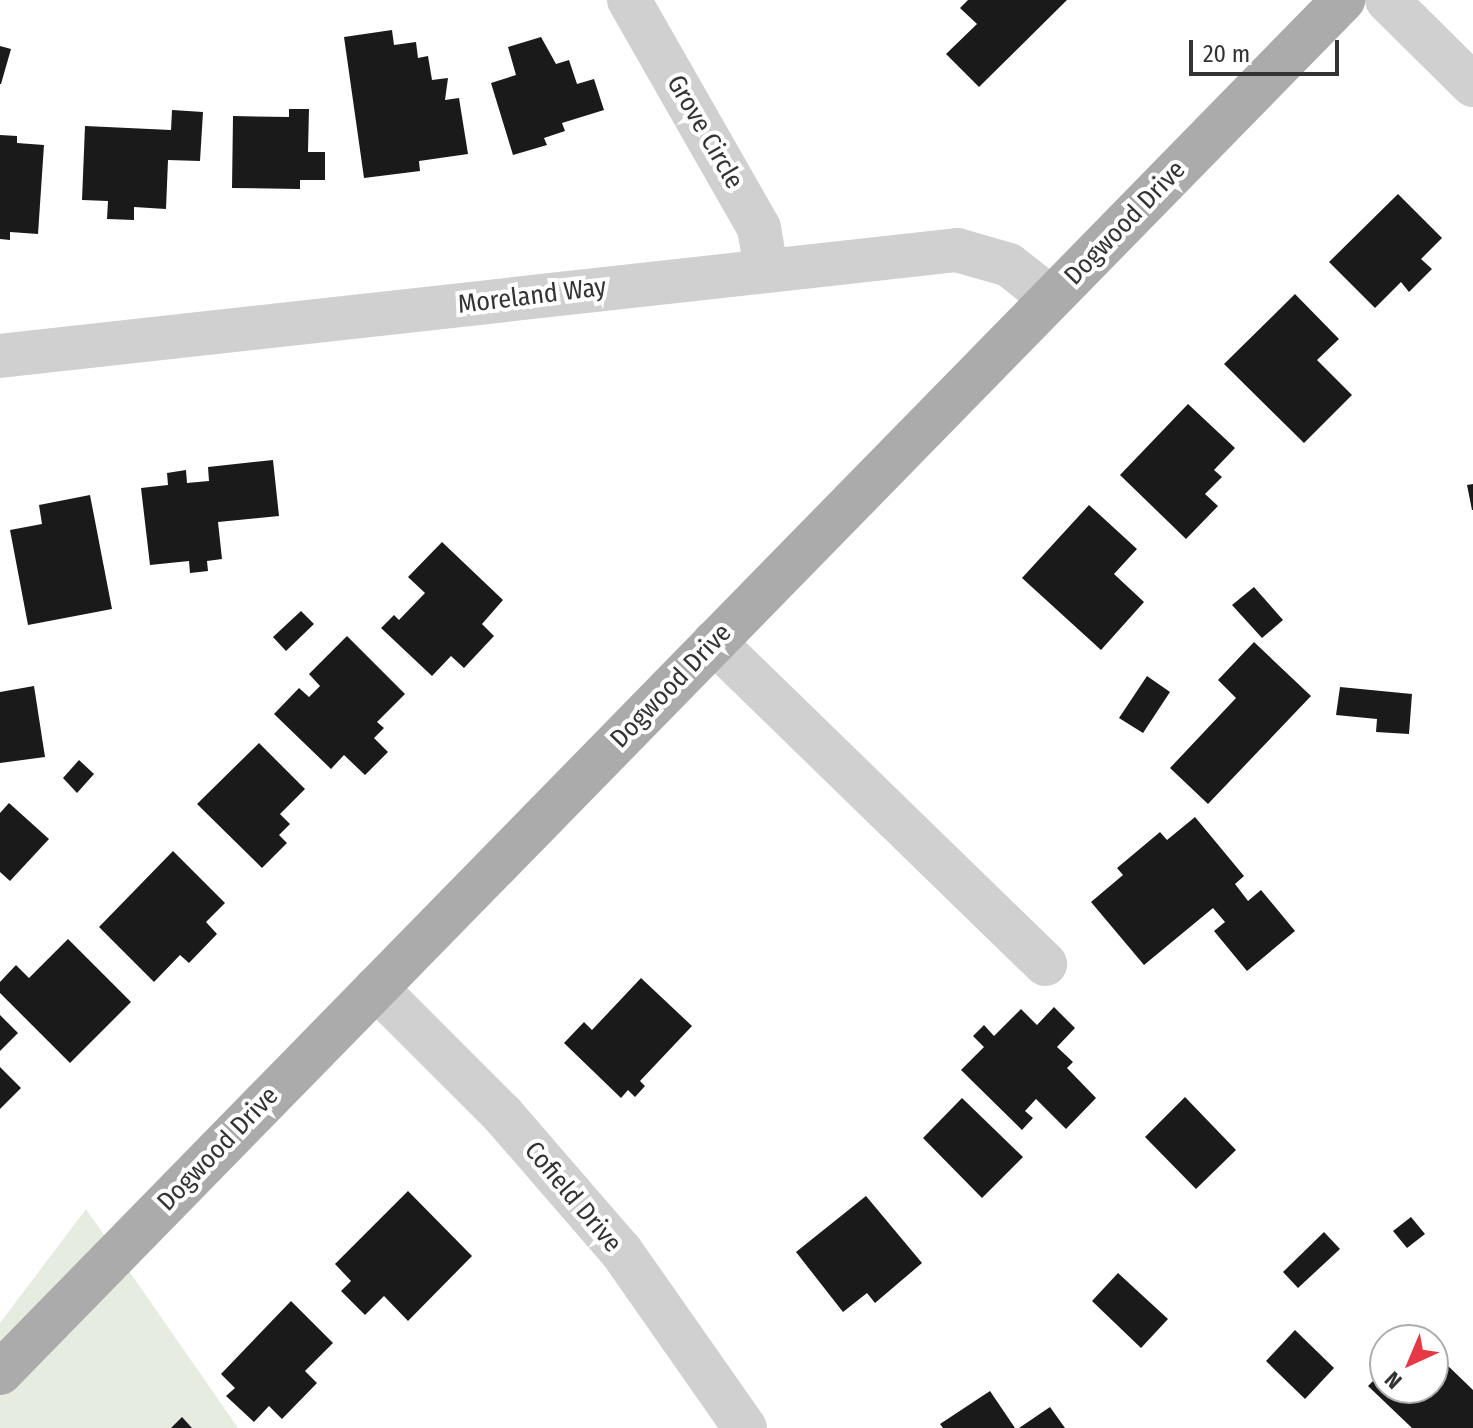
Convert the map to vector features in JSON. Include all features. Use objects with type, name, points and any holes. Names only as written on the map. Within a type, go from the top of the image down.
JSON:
[{"type":"main road","name":"Dogwood Drive","points":[[0,1373],[1343,0]]},
{"type":"street","name":"Grove Circle","points":[[629,0],[759,228],[766,269]]},
{"type":"street","points":[[1387,0],[1473,85]]},
{"type":"street","name":"Moreland Way","points":[[0,356],[957,250],[1009,265],[1051,298]]},
{"type":"street","points":[[714,642],[1045,964]]},
{"type":"street","name":"Cofield Drive","points":[[376,988],[503,1115],[621,1251],[745,1428]]},
{"type":"shaded area","points":[[86,1209],[238,1428],[0,1428],[0,1323]]},
{"type":"building","points":[[968,0],[1067,0],[979,87],[946,54],[977,24],[960,8]]},
{"type":"building","points":[[392,30],[394,45],[416,42],[418,58],[428,56],[432,80],[448,78],[445,100],[459,98],[468,154],[419,161],[420,171],[364,178],[344,37]]},
{"type":"building","points":[[541,37],[556,64],[569,60],[577,84],[594,79],[604,110],[562,123],[565,131],[544,138],[547,145],[513,155],[491,83],[516,75],[508,47]]},
{"type":"building","points":[[0,46],[11,49],[1,84],[0,84]]},
{"type":"building","points":[[289,109],[309,109],[308,152],[325,152],[325,180],[300,180],[300,189],[232,188],[233,116],[289,117]]},
{"type":"building","points":[[172,110],[203,112],[200,161],[168,160],[166,209],[134,207],[134,220],[107,219],[108,201],[82,200],[85,126],[171,130]]},
{"type":"building","points":[[0,135],[17,136],[17,143],[44,145],[38,234],[10,232],[10,240],[0,239]]},
{"type":"building","points":[[1398,194],[1442,238],[1421,259],[1432,269],[1409,292],[1401,282],[1375,308],[1329,262]]},
{"type":"building","points":[[1295,294],[1339,339],[1317,360],[1352,395],[1304,443],[1224,364]]},
{"type":"building","points":[[1188,404],[1235,448],[1214,470],[1222,477],[1205,494],[1218,506],[1186,539],[1120,475]]},
{"type":"building","points":[[273,460],[279,516],[218,522],[222,559],[207,561],[208,571],[190,573],[189,561],[150,565],[141,488],[168,485],[167,473],[186,470],[187,483],[209,481],[208,467]]},
{"type":"building","points":[[1473,484],[1473,510],[1472,510],[1467,485]]},
{"type":"building","points":[[90,495],[112,609],[28,625],[10,530],[42,524],[39,505]]},
{"type":"building","points":[[1089,505],[1137,549],[1114,574],[1144,602],[1101,650],[1022,578]]},
{"type":"building","points":[[442,542],[503,600],[482,624],[494,636],[464,668],[451,656],[432,676],[381,628],[394,615],[399,620],[425,593],[408,577]]},
{"type":"building","points":[[1254,587],[1283,620],[1262,638],[1232,605]]},
{"type":"building","points":[[301,611],[314,624],[286,651],[273,637]]},
{"type":"building","points":[[347,636],[405,694],[377,722],[384,728],[374,738],[388,752],[365,775],[344,755],[331,769],[274,714],[299,688],[309,697],[320,686],[309,674]]},
{"type":"building","points":[[1254,642],[1311,696],[1208,804],[1170,768],[1236,698],[1218,680]]},
{"type":"building","points":[[1147,676],[1170,692],[1143,733],[1119,718]]},
{"type":"building","points":[[34,686],[45,757],[0,763],[0,692]]},
{"type":"building","points":[[1340,687],[1412,694],[1409,734],[1376,732],[1377,719],[1336,715]]},
{"type":"building","points":[[259,743],[305,789],[280,814],[290,824],[279,835],[287,843],[262,868],[197,804]]},
{"type":"building","points":[[79,760],[94,774],[77,793],[63,778]]},
{"type":"building","points":[[9,803],[49,839],[10,881],[0,872],[0,813]]},
{"type":"building","points":[[1195,817],[1244,876],[1235,884],[1248,901],[1261,890],[1295,931],[1247,971],[1214,931],[1225,922],[1213,908],[1144,965],[1091,902],[1123,875],[1117,868],[1160,832],[1167,840]]},
{"type":"building","points":[[173,851],[225,903],[206,922],[217,934],[189,963],[180,955],[154,982],[99,927]]},
{"type":"building","points":[[68,939],[131,1002],[70,1063],[0,993],[0,982],[16,965],[29,978]]},
{"type":"building","points":[[641,978],[692,1026],[640,1081],[645,1086],[635,1097],[628,1090],[621,1098],[564,1043],[584,1022],[592,1030]]},
{"type":"building","points":[[1054,1007],[1075,1028],[1057,1047],[1073,1062],[1067,1068],[1096,1098],[1066,1129],[1036,1099],[1025,1111],[1033,1118],[1022,1130],[961,1070],[984,1047],[973,1036],[984,1025],[994,1036],[1021,1009],[1037,1025]]},
{"type":"building","points":[[0,1015],[18,1033],[0,1051]]},
{"type":"building","points":[[0,1067],[21,1088],[0,1109]]},
{"type":"building","points":[[1185,1097],[1236,1150],[1196,1189],[1145,1137]]},
{"type":"building","points":[[962,1098],[1023,1157],[982,1198],[923,1138]]},
{"type":"building","points":[[408,1191],[472,1256],[408,1321],[384,1296],[365,1315],[341,1291],[351,1281],[335,1264]]},
{"type":"building","points":[[866,1196],[922,1263],[875,1303],[867,1293],[843,1312],[796,1252]]},
{"type":"building","points":[[1411,1217],[1425,1234],[1407,1248],[1393,1231]]},
{"type":"building","points":[[1324,1232],[1340,1249],[1298,1288],[1283,1272]]},
{"type":"building","points":[[1118,1273],[1168,1319],[1141,1348],[1092,1301]]},
{"type":"building","points":[[291,1301],[333,1343],[305,1371],[317,1383],[282,1419],[269,1406],[254,1422],[226,1396],[235,1388],[221,1374]]},
{"type":"building","points":[[1295,1330],[1334,1368],[1305,1399],[1266,1361]]},
{"type":"building","points":[[1449,1367],[1473,1390],[1473,1428],[1412,1428],[1387,1404],[1449,1404]]},
{"type":"building","points":[[990,1391],[1015,1428],[943,1428],[940,1424]]},
{"type":"building","points":[[1050,1407],[1065,1428],[1019,1428]]},
{"type":"building","points":[[182,1417],[192,1428],[171,1428]]}]
